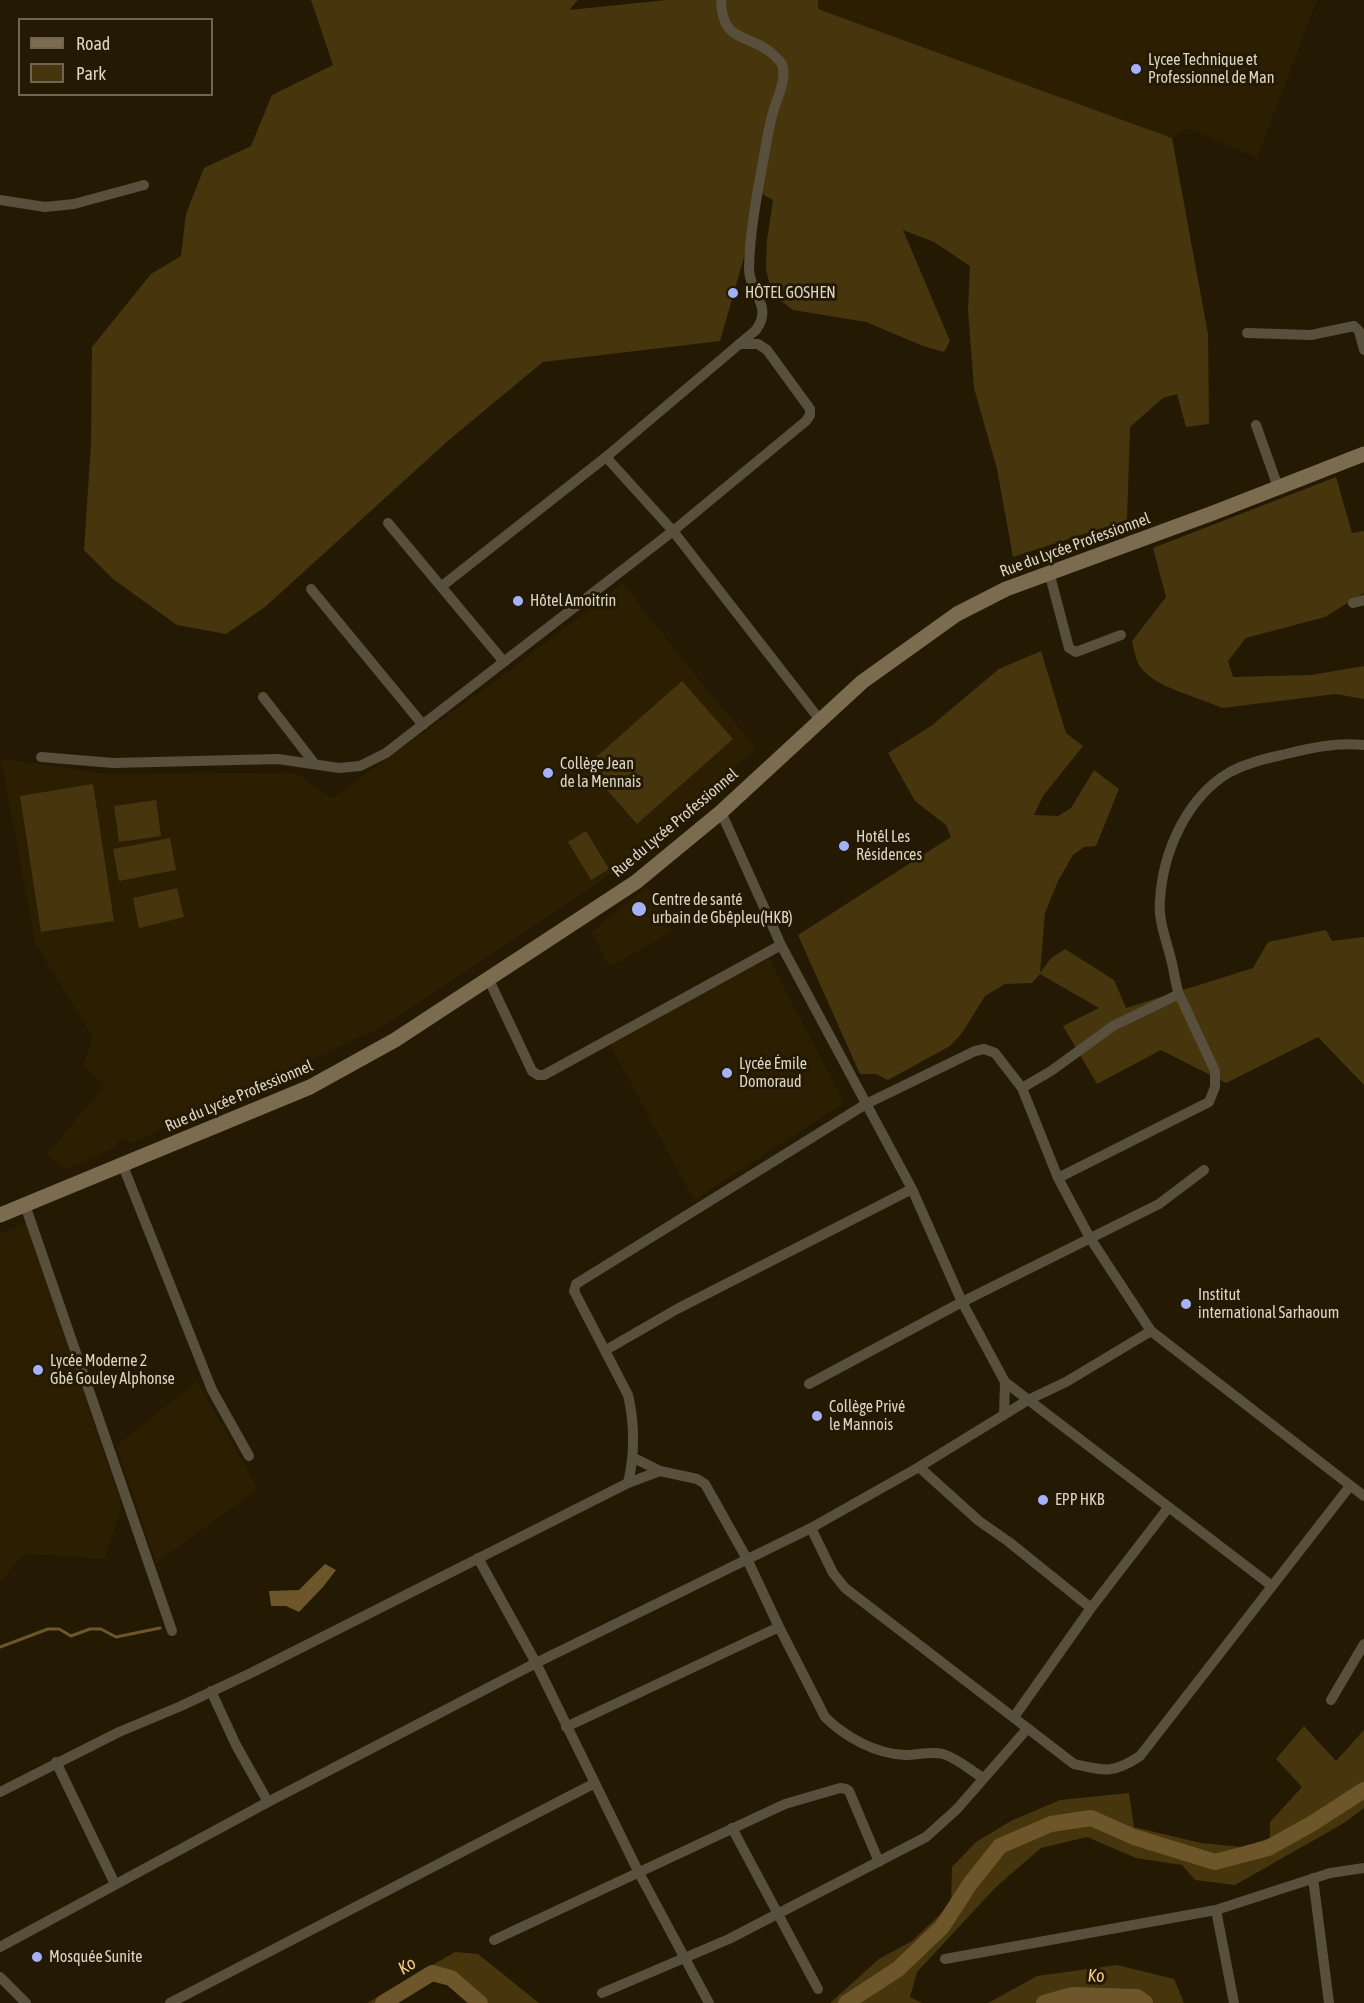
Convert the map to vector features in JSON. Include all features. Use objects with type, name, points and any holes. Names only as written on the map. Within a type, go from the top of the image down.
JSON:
[{"type":"main road","name":"Rue du Lycée Professionnel","points":[[0,1215],[124,1166],[310,1087],[395,1040],[636,882],[721,812],[862,682],[957,614],[1006,589],[1049,572],[1364,454]]},
{"type":"street","points":[[442,586],[606,457],[756,330],[762,322],[763,308],[748,275],[749,251],[765,149],[783,77],[782,63],[770,52],[729,31],[721,14],[721,0]]},
{"type":"street","points":[[0,200],[45,207],[74,204],[144,185]]},
{"type":"street","points":[[1246,333],[1311,335],[1354,326],[1359,331],[1364,350]]},
{"type":"street","points":[[41,757],[113,763],[278,759],[339,768],[360,766],[386,753],[673,531],[806,421],[810,415],[810,408],[767,350],[758,344],[739,344]]},
{"type":"street","points":[[1256,425],[1278,488]]},
{"type":"street","points":[[606,457],[673,531],[820,720]]},
{"type":"street","points":[[388,523],[504,662]]},
{"type":"street","points":[[1049,572],[1069,648],[1076,652],[1121,635]]},
{"type":"street","points":[[311,589],[423,725]]},
{"type":"street","points":[[263,697],[314,763]]},
{"type":"street","points":[[1058,1178],[1209,1102],[1215,1087],[1215,1071],[1179,994],[1161,925],[1160,901],[1164,874],[1173,845],[1187,813],[1201,795],[1215,783],[1250,763],[1342,743],[1364,745]]},
{"type":"street","points":[[721,812],[781,945],[912,1189],[962,1302],[1005,1383],[1272,1586]]},
{"type":"street","points":[[489,980],[532,1071],[538,1075],[544,1075],[781,945]]},
{"type":"street","points":[[1022,1088],[1051,1071],[1113,1026],[1179,994]]},
{"type":"street","points":[[628,1483],[634,1458],[632,1410],[628,1395],[606,1350],[574,1292],[576,1284],[866,1104],[975,1051],[984,1049],[995,1053],[1022,1088],[1058,1178],[1090,1238],[1151,1331],[1364,1496]]},
{"type":"street","points":[[124,1166],[212,1390],[249,1456]]},
{"type":"street","points":[[809,1384],[962,1302],[1159,1204],[1204,1170]]},
{"type":"street","points":[[606,1350],[678,1309],[912,1189]]},
{"type":"street","points":[[26,1205],[172,1631]]},
{"type":"street","points":[[0,1947],[268,1802],[536,1663],[811,1528],[919,1467],[1028,1400],[1066,1382],[1151,1331]]},
{"type":"street","points":[[1004,1415],[1005,1383]]},
{"type":"street","points":[[634,1458],[660,1471],[697,1479],[705,1484],[747,1559],[825,1717],[835,1727],[854,1740],[879,1750],[903,1755],[940,1753],[953,1758],[983,1779]]},
{"type":"street","points":[[919,1467],[979,1521],[1009,1542],[1091,1608]]},
{"type":"street","points":[[0,1792],[56,1762],[251,1673],[628,1483],[660,1471]]},
{"type":"street","points":[[811,1528],[833,1573],[845,1588],[1074,1764],[1098,1770],[1115,1770],[1140,1756],[1350,1486]]},
{"type":"street","points":[[1014,1717],[1091,1608],[1168,1508]]},
{"type":"street","points":[[478,1558],[536,1663],[638,1871],[709,2003]]},
{"type":"street","points":[[566,1727],[779,1627]]},
{"type":"street","points":[[1330,1700],[1364,1644]]},
{"type":"street","points":[[211,1691],[236,1745],[268,1802]]},
{"type":"street","points":[[602,1993],[729,1939],[926,1837],[957,1809],[1028,1729]]},
{"type":"street","points":[[56,1762],[115,1884]]},
{"type":"street","points":[[170,2003],[594,1783]]},
{"type":"street","points":[[494,1940],[785,1804],[840,1788],[846,1788],[849,1791],[879,1862]]},
{"type":"street","points":[[732,1828],[818,1989]]},
{"type":"street","points":[[945,1959],[1216,1910],[1329,1873],[1364,1869]]},
{"type":"street","points":[[1312,1878],[1329,2003]]},
{"type":"street","points":[[1216,1910],[1234,2003]]},
{"type":"street","points":[[0,1977],[26,2003]]},
{"type":"shaded area","name":"Lycee Technique et Professionnel de Man","points":[[818,0],[1317,0],[1257,158],[1189,128],[1172,138],[818,9]]},
{"type":"shaded area","points":[[623,583],[756,748],[626,864],[382,1027],[132,1143],[121,1138],[113,1149],[65,1169],[47,1154],[105,1085],[83,1066],[93,1038],[35,942],[1,759],[111,774],[294,772],[332,798],[509,671]]},
{"type":"shaded area","name":"Centre de santé urbain de Gbêpleu(HKB)","points":[[647,887],[671,932],[609,967],[591,932]]},
{"type":"shaded area","name":"Lycée Émile Domoraud","points":[[769,958],[844,1103],[694,1200],[609,1043]]},
{"type":"shaded area","name":"Lycée Moderne 2 Gbê Gouley Alphonse","points":[[27,1223],[122,1506],[104,1559],[24,1554],[0,1582],[0,1234]]},
{"type":"shaded area","points":[[197,1381],[258,1489],[156,1563],[116,1446]]},
{"type":"shaded area","points":[[325,1564],[336,1570],[299,1612],[286,1606],[271,1606],[269,1591],[299,1590]]},
{"type":"green space","points":[[311,0],[578,0],[569,10],[667,0],[818,0],[818,9],[1172,138],[1208,334],[1209,424],[1186,427],[1177,394],[1163,398],[1130,427],[1127,520],[1013,557],[997,469],[974,388],[968,310],[970,266],[934,242],[903,230],[950,341],[944,352],[923,346],[866,322],[793,310],[772,294],[766,269],[767,240],[773,200],[762,194],[720,341],[543,362],[450,439],[265,607],[226,634],[177,625],[113,579],[84,550],[91,444],[92,347],[151,274],[181,256],[186,214],[204,168],[251,146],[272,95],[333,65]]},
{"type":"green space","points":[[1336,477],[1352,533],[1364,531],[1364,593],[1325,617],[1246,638],[1228,661],[1233,677],[1311,675],[1364,666],[1364,699],[1336,694],[1222,708],[1167,687],[1148,675],[1138,662],[1132,641],[1166,597],[1153,548]]},
{"type":"green space","points":[[1041,651],[1066,733],[1083,746],[1043,796],[1034,815],[1058,816],[1071,808],[1094,770],[1119,789],[1096,846],[1084,847],[1073,855],[1058,881],[1045,913],[1040,973],[1051,958],[1065,949],[1114,980],[1126,1008],[1253,968],[1268,942],[1326,930],[1332,941],[1364,937],[1364,1085],[1318,1037],[1226,1083],[1161,1050],[1097,1084],[1063,1026],[1099,1008],[1040,974],[1032,983],[1005,984],[985,996],[962,1033],[950,1046],[888,1080],[876,1074],[860,1074],[798,935],[951,837],[946,825],[915,801],[888,753],[931,726],[999,669]]},
{"type":"green space","points":[[682,681],[733,739],[637,824],[586,766]]},
{"type":"green space","points":[[93,784],[114,921],[41,932],[20,796]]},
{"type":"green space","points":[[156,800],[161,836],[119,842],[114,806]]},
{"type":"green space","points":[[586,831],[609,869],[591,880],[568,842]]},
{"type":"green space","points":[[170,838],[176,870],[119,881],[113,849]]},
{"type":"green space","points":[[177,888],[184,917],[139,928],[133,898]]},
{"type":"green space","points":[[1304,1726],[1336,1761],[1364,1730],[1364,1808],[1344,1823],[1235,1885],[1195,1880],[1182,1865],[1136,1858],[1087,1837],[1041,1848],[996,1887],[917,1972],[910,1997],[922,2003],[830,2003],[879,1959],[912,1941],[951,1904],[952,1867],[976,1842],[1011,1821],[1060,1800],[1129,1793],[1134,1827],[1201,1843],[1241,1847],[1270,1838],[1270,1822],[1302,1787],[1276,1759]]},
{"type":"green space","points":[[455,1952],[478,1954],[539,2003],[480,2003],[451,1978],[432,1973],[383,2003],[367,2003]]},
{"type":"green space","points":[[1117,1965],[1174,1979],[1184,2003],[988,2003],[1037,1976]]},
{"type":"waterway","points":[[0,1647],[48,1629],[59,1629],[71,1636],[90,1629],[101,1629],[116,1637],[160,1628]]},
{"type":"waterway","points":[[846,2003],[898,1969],[942,1927],[970,1884],[1000,1846],[1051,1824],[1091,1818],[1134,1837],[1215,1862],[1268,1848],[1313,1823],[1364,1790]]},
{"type":"waterway","name":"Ko","points":[[383,2003],[432,1973],[451,1978],[480,2003]]},
{"type":"waterway","name":"Ko","points":[[1044,2003],[1072,1995],[1137,1997],[1145,2003]]},
{"type":"place","name":"Lycee Technique et Professionnel de Man","points":[[1136,69]]},
{"type":"place","name":"HÔTEL GOSHEN","points":[[733,293]]},
{"type":"place","name":"Hôtel Amoitrin","points":[[518,601]]},
{"type":"place","name":"Collège Jean de la Mennais","points":[[548,773]]},
{"type":"place","name":"Hotêl Les Résidences","points":[[844,846]]},
{"type":"place","name":"Centre de santé urbain de Gbêpleu(HKB)","points":[[639,909]]},
{"type":"place","name":"Lycée Émile Domoraud","points":[[727,1073]]},
{"type":"place","name":"Institut international Sarhaoum","points":[[1186,1304]]},
{"type":"place","name":"Lycée Moderne 2 Gbê Gouley Alphonse","points":[[38,1370]]},
{"type":"place","name":"Collège Privé le Mannois","points":[[817,1416]]},
{"type":"place","name":"EPP HKB","points":[[1043,1500]]},
{"type":"place","name":"Mosquée Sunite","points":[[37,1957]]}]
